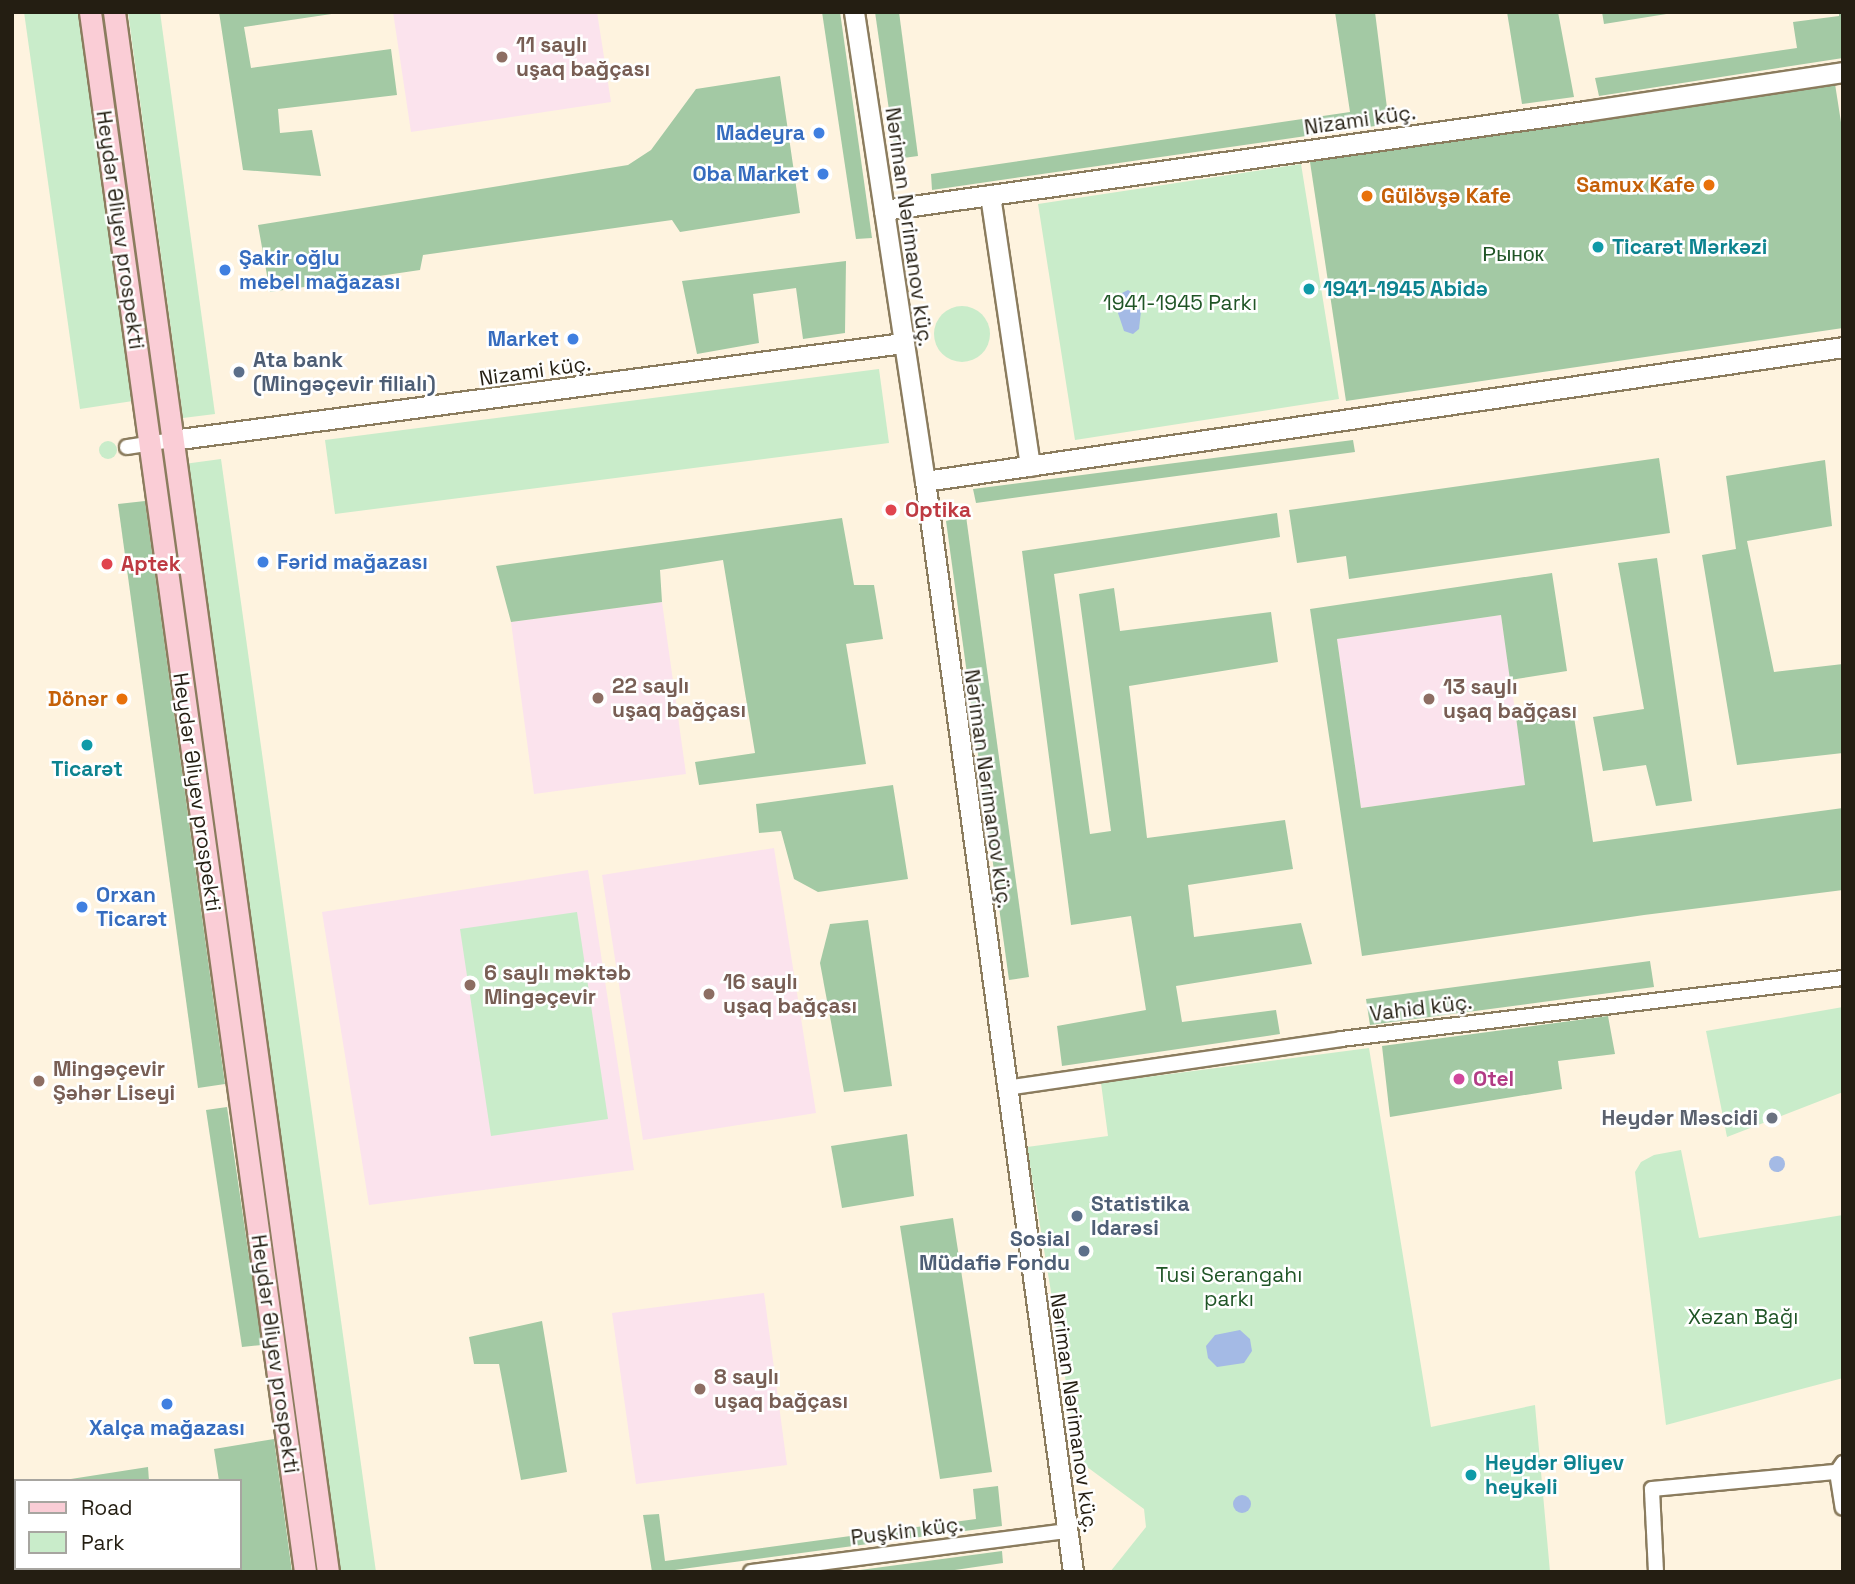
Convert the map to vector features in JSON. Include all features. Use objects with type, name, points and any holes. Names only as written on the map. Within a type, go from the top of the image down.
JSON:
[{"type":"main road","name":"Heydər Əliyev prospekti","points":[[90,12],[305,1572]]},
{"type":"main road","name":"Heydər Əliyev prospekti","points":[[114,12],[328,1572]]},
{"type":"street","name":"Nəriman Nərimanov küç.","points":[[854,12],[925,481],[1073,1572]]},
{"type":"street","name":"Nizami küç.","points":[[884,210],[1843,72]]},
{"type":"street","points":[[990,195],[1030,466]]},
{"type":"street","name":"Nizami küç.","points":[[172,440],[903,344]]},
{"type":"street","points":[[925,481],[1843,347]]},
{"type":"street","points":[[127,447],[172,440]]},
{"type":"street","name":"Vahid küç.","points":[[1006,1088],[1354,1038],[1843,978]]},
{"type":"street","points":[[1656,1572],[1652,1489],[1840,1468],[1843,1508]]},
{"type":"street","name":"Puşkin küç.","points":[[751,1572],[1068,1531]]},
{"type":"shaded area","name":"11 saylı uşaq bağçası","points":[[393,12],[597,12],[611,102],[411,132]]},
{"type":"shaded area","name":"22 saylı uşaq bağçası","points":[[662,602],[686,774],[534,794],[511,622]]},
{"type":"shaded area","name":"13 saylı uşaq bağçası","points":[[1501,615],[1526,785],[1361,808],[1337,639]]},
{"type":"shaded area","name":"16 saylı uşaq bağçası","points":[[774,848],[816,1113],[643,1140],[602,875]]},
{"type":"shaded area","name":"6 saylı məktəb Mingəçevir","points":[[588,870],[634,1170],[369,1205],[322,912]]},
{"type":"shaded area","name":"8 saylı uşaq bağçası","points":[[764,1293],[787,1465],[636,1484],[612,1313]]},
{"type":"green space","points":[[24,12],[78,12],[133,401],[80,409]]},
{"type":"green space","points":[[128,12],[160,12],[215,414],[183,418]]},
{"type":"green space","points":[[219,12],[345,12],[244,27],[251,68],[391,49],[397,95],[278,109],[280,133],[312,130],[321,176],[243,170]]},
{"type":"green space","points":[[822,12],[840,12],[872,238],[856,239]]},
{"type":"green space","points":[[875,12],[899,12],[918,156],[896,159]]},
{"type":"green space","points":[[1335,12],[1375,12],[1389,124],[932,190],[931,174],[1350,112]]},
{"type":"green space","points":[[1507,12],[1558,12],[1574,97],[1522,104]]},
{"type":"green space","points":[[1602,12],[1679,12],[1604,24]]},
{"type":"green space","points":[[1839,12],[1843,12],[1843,58],[1599,96],[1595,78],[1797,48],[1793,22],[1839,16]]},
{"type":"green space","points":[[780,76],[800,213],[680,232],[672,220],[423,255],[420,270],[270,292],[258,225],[628,165],[651,150],[696,89]]},
{"type":"green space","name":"Рынок","points":[[1835,84],[1843,135],[1843,328],[1346,401],[1310,162]]},
{"type":"green space","name":"1941-1945 Parkı","points":[[1301,164],[1339,399],[1075,440],[1038,204]]},
{"type":"green space","points":[[846,261],[845,333],[803,339],[796,288],[753,294],[759,343],[697,354],[682,281]]},
{"type":"green space","points":[[962,306],[973,308],[982,314],[988,323],[988,345],[982,354],[973,360],[962,362],[951,360],[942,354],[936,345],[934,334],[936,323],[942,314],[951,308]]},
{"type":"green space","points":[[879,369],[889,443],[335,514],[325,440]]},
{"type":"green space","points":[[1353,440],[1355,452],[976,503],[973,489]]},
{"type":"green space","points":[[108,441],[116,446],[117,450],[112,458],[108,459],[100,454],[99,450],[104,442]]},
{"type":"green space","points":[[1659,458],[1670,533],[1349,579],[1346,556],[1297,563],[1289,510]]},
{"type":"green space","points":[[221,459],[376,1572],[338,1572],[184,464]]},
{"type":"green space","points":[[1825,460],[1832,526],[1747,541],[1774,672],[1843,664],[1843,753],[1737,765],[1702,555],[1736,549],[1726,476]]},
{"type":"green space","points":[[145,501],[225,1084],[198,1088],[118,504]]},
{"type":"green space","points":[[1277,513],[1280,537],[1054,574],[1090,834],[1111,831],[1079,594],[1114,588],[1120,631],[1271,612],[1278,662],[1129,686],[1147,838],[1285,820],[1293,869],[1188,885],[1194,937],[1301,923],[1312,964],[1176,986],[1182,1022],[1276,1010],[1280,1034],[1062,1066],[1057,1026],[1146,1010],[1131,916],[1071,925],[1022,551]]},
{"type":"green space","points":[[966,516],[1029,977],[1009,980],[946,521]]},
{"type":"green space","points":[[842,518],[854,585],[874,585],[883,639],[846,644],[866,764],[699,785],[695,762],[755,753],[723,560],[660,570],[662,602],[511,622],[496,566]]},
{"type":"green space","points":[[1657,558],[1692,801],[1656,806],[1646,765],[1603,771],[1593,717],[1644,709],[1618,563]]},
{"type":"green space","points":[[1552,573],[1567,671],[1510,680],[1501,615],[1337,639],[1361,808],[1525,785],[1516,717],[1573,710],[1593,842],[1843,808],[1843,890],[1644,915],[1362,956],[1310,609]]},
{"type":"green space","points":[[893,785],[908,879],[818,892],[794,879],[781,831],[759,833],[756,804]]},
{"type":"green space","points":[[577,912],[608,1119],[491,1136],[460,929]]},
{"type":"green space","points":[[868,920],[892,1086],[844,1092],[820,963],[830,924]]},
{"type":"green space","points":[[1650,961],[1654,987],[1370,1025],[1366,999]]},
{"type":"green space","points":[[1843,1007],[1843,1092],[1727,1137],[1706,1031]]},
{"type":"green space","points":[[1608,1016],[1615,1054],[1558,1061],[1562,1089],[1390,1117],[1382,1046]]},
{"type":"green space","name":"Tusi Serangahı parkı","points":[[1369,1048],[1431,1427],[1535,1405],[1550,1572],[1110,1572],[1146,1527],[1144,1509],[1079,1461],[1027,1147],[1108,1136],[1101,1083]]},
{"type":"green space","points":[[227,1107],[262,1345],[242,1347],[206,1110]]},
{"type":"green space","points":[[907,1134],[914,1196],[842,1208],[831,1146]]},
{"type":"green space","name":"Xəzan Bağı","points":[[1681,1150],[1699,1238],[1843,1215],[1843,1378],[1666,1425],[1635,1172],[1641,1162],[1654,1155]]},
{"type":"green space","points":[[953,1218],[992,1472],[940,1479],[900,1226]]},
{"type":"green space","points":[[542,1321],[567,1472],[521,1480],[499,1364],[474,1364],[469,1337]]},
{"type":"green space","points":[[274,1439],[292,1572],[233,1572],[242,1570],[242,1479],[219,1479],[214,1449]]},
{"type":"green space","points":[[148,1467],[149,1479],[71,1479]]},
{"type":"green space","points":[[998,1486],[1002,1526],[652,1572],[643,1515],[659,1514],[665,1561],[976,1519],[973,1489]]},
{"type":"green space","points":[[12,1488],[14,1570],[161,1572],[12,1572]]},
{"type":"green space","points":[[1002,1551],[1003,1563],[941,1572],[845,1572]]},
{"type":"water","points":[[1128,290],[1134,294],[1141,311],[1139,329],[1133,334],[1124,331],[1118,313],[1120,294]]},
{"type":"water","points":[[1777,1156],[1783,1158],[1783,1170],[1777,1172],[1771,1170],[1769,1164],[1771,1158]]},
{"type":"water","points":[[1240,1330],[1250,1339],[1252,1351],[1244,1363],[1217,1367],[1208,1358],[1206,1346],[1215,1335]]},
{"type":"water","points":[[1242,1495],[1250,1500],[1251,1504],[1246,1512],[1242,1513],[1234,1508],[1233,1504],[1238,1496]]},
{"type":"place","name":"11 saylı uşaq bağçası","points":[[502,57]]},
{"type":"place","name":"Madeyra","points":[[819,133]]},
{"type":"place","name":"Oba Market","points":[[823,174]]},
{"type":"place","name":"Samux Kafe","points":[[1709,185]]},
{"type":"place","name":"Gülövşə Kafe","points":[[1367,196]]},
{"type":"place","name":"Ticarət Mərkəzi","points":[[1598,247]]},
{"type":"place","name":"Şakir oğlu mebel mağazası","points":[[225,270]]},
{"type":"place","name":"1941-1945 Abidə","points":[[1309,289]]},
{"type":"place","name":"Market","points":[[573,339]]},
{"type":"place","name":"Ata bank (Mingəçevir filialı)","points":[[239,372]]},
{"type":"place","name":"Optika","points":[[891,510]]},
{"type":"place","name":"Fərid mağazası","points":[[263,562]]},
{"type":"place","name":"Aptek","points":[[107,564]]},
{"type":"place","name":"22 saylı uşaq bağçası","points":[[598,698]]},
{"type":"place","name":"Dönər","points":[[122,699]]},
{"type":"place","name":"13 saylı uşaq bağçası","points":[[1429,699]]},
{"type":"place","name":"Ticarət","points":[[87,745]]},
{"type":"place","name":"Orxan Ticarət","points":[[82,907]]},
{"type":"place","name":"6 saylı məktəb Mingəçevir","points":[[470,985]]},
{"type":"place","name":"16 saylı uşaq bağçası","points":[[709,994]]},
{"type":"place","name":"Otel","points":[[1459,1079]]},
{"type":"place","name":"Mingəçevir Şəhər Liseyi","points":[[39,1081]]},
{"type":"place","name":"Heydər Məscidi","points":[[1772,1118]]},
{"type":"place","name":"Statistika Idarəsi","points":[[1077,1216]]},
{"type":"place","name":"Sosial Müdafiə Fondu","points":[[1084,1251]]},
{"type":"place","name":"8 saylı uşaq bağçası","points":[[700,1389]]},
{"type":"place","name":"Xalça mağazası","points":[[167,1404]]},
{"type":"place","name":"Heydər Əliyev heykəli","points":[[1471,1475]]}]
